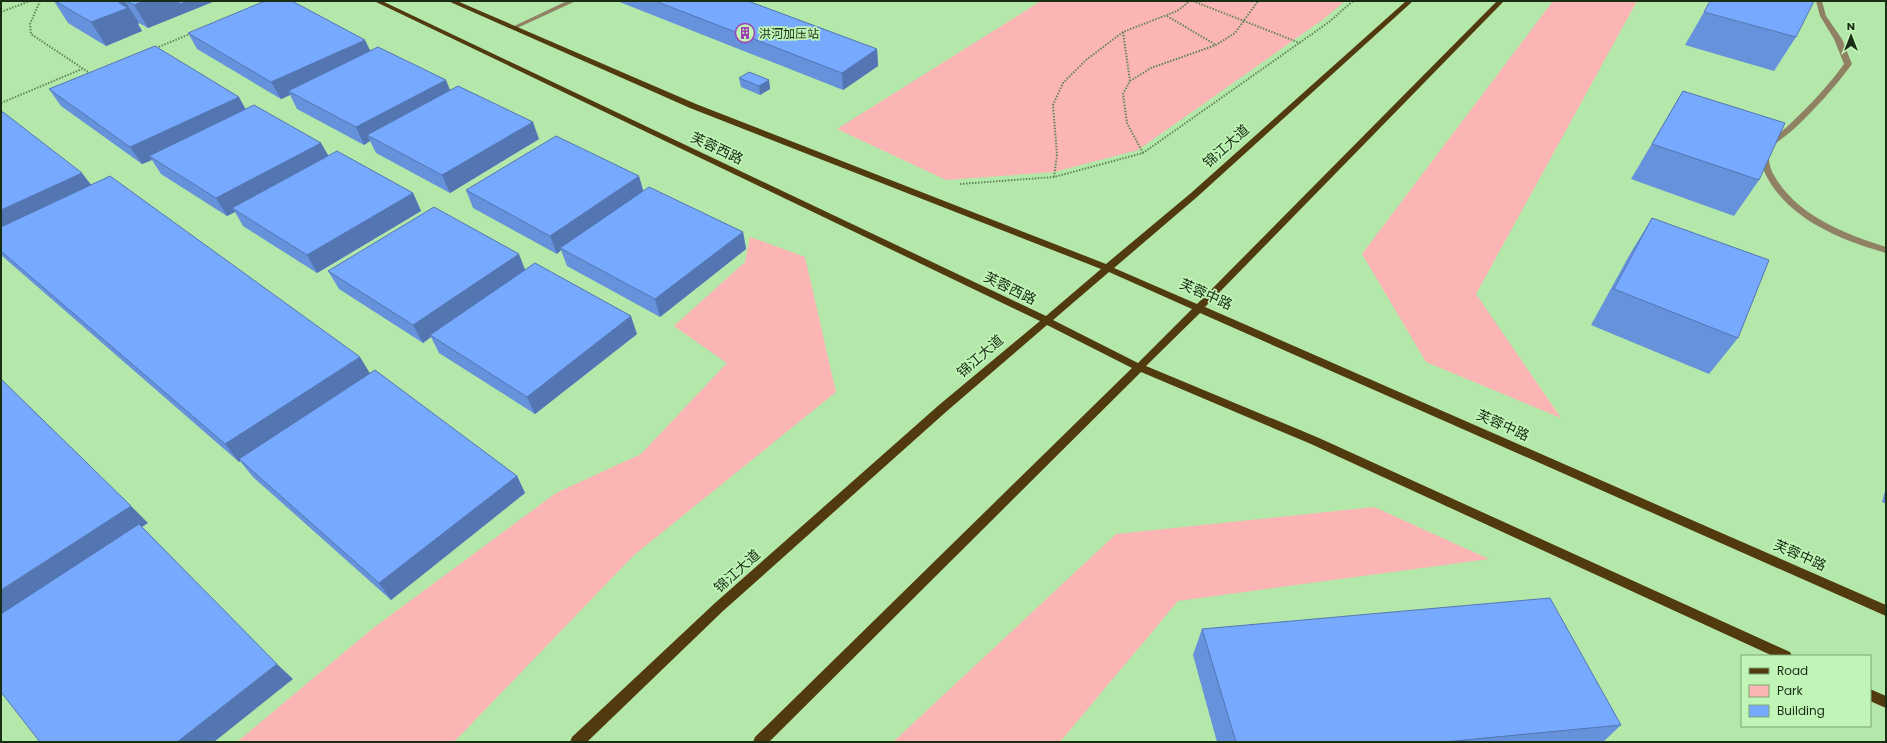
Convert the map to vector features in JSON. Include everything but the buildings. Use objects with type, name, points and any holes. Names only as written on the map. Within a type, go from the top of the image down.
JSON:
[{"type":"main road","name":"芙蓉西路","points":[[377,1],[1046,320]]},
{"type":"main road","name":"芙蓉西路","points":[[451,1],[693,106],[1107,268]]},
{"type":"main road","name":"锦江大道","points":[[577,742],[719,607],[1046,320],[1194,195],[1410,1]]},
{"type":"main road","points":[[760,742],[1040,468],[1138,367],[1280,227],[1501,1]]},
{"type":"main road","name":"芙蓉中路","points":[[1107,268],[1886,611]]},
{"type":"main road","points":[[1046,320],[1138,367],[1315,441],[1784,655]]},
{"type":"main road","points":[[1871,694],[1886,702]]},
{"type":"street","points":[[513,28],[573,1]]},
{"type":"street","points":[[1819,1],[1823,16],[1838,39],[1848,64],[1826,93],[1783,136],[1768,148],[1764,164],[1772,183],[1792,204],[1823,224],[1861,242],[1886,250]]},
{"type":"path","points":[[1,12],[30,1]]},
{"type":"path","points":[[40,1],[30,24],[31,34],[93,76]]},
{"type":"path","points":[[1054,177],[1057,155],[1053,105],[1063,83],[1086,60],[1123,32],[1166,16],[1191,1],[1300,43]]},
{"type":"path","points":[[1143,153],[1127,123],[1123,94],[1130,81],[1151,68],[1216,45],[1235,33],[1258,1]]},
{"type":"path","points":[[958,184],[1054,177],[1143,153],[1300,43],[1329,22],[1353,1]]},
{"type":"path","points":[[1166,16],[1216,45]]},
{"type":"path","points":[[152,50],[196,32]]},
{"type":"path","points":[[1123,32],[1130,81]]},
{"type":"path","points":[[1,103],[82,68]]},
{"type":"green space","points":[[1041,1],[1345,1],[1325,18],[1138,150],[1054,172],[946,180],[837,129]]},
{"type":"green space","points":[[1553,1],[1637,1],[1476,294],[1561,418],[1426,362],[1362,254]]},
{"type":"green space","points":[[750,237],[805,257],[836,392],[633,556],[454,742],[237,742],[372,629],[556,493],[641,454],[727,363],[674,326],[745,262]]},
{"type":"green space","points":[[1374,507],[1489,559],[1178,601],[1060,742],[893,742],[1116,534]]},
{"type":"place","name":"洪河加压站","points":[[745,33]]}]
